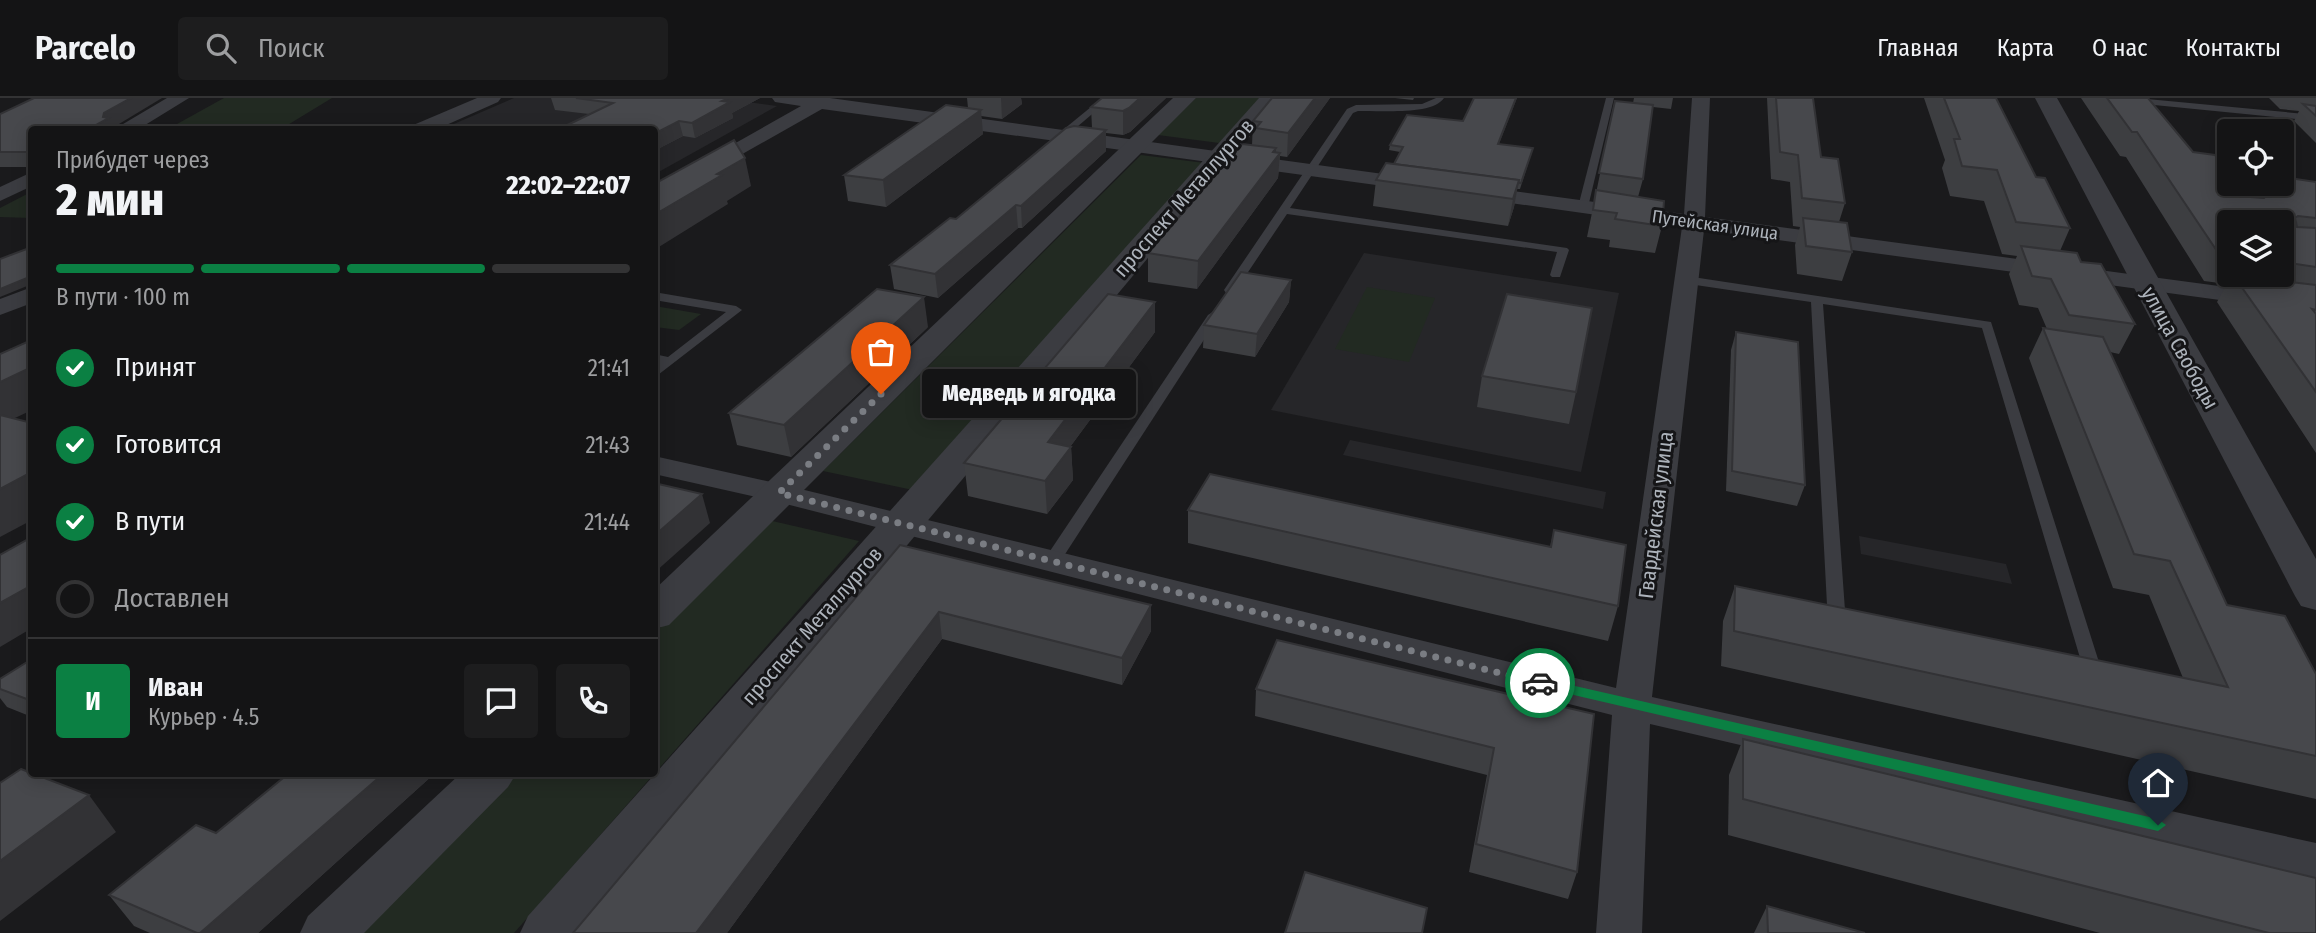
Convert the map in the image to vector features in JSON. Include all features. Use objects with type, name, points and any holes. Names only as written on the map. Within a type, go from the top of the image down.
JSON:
[{"type":"street","points":[[129,126],[180,98]]},
{"type":"street","points":[[427,126],[492,98]]},
{"type":"street","name":"Путейская улица","points":[[782,98],[823,100],[1061,136],[2316,306]]},
{"type":"street","points":[[658,611],[1185,98]]},
{"type":"street","name":"проспект Металлургов","points":[[548,933],[1270,98]]},
{"type":"street","name":"Гвардейская улица","points":[[1619,933],[1632,706],[1694,222],[1701,98]]},
{"type":"street","name":"улица Свободы","points":[[2046,98],[2144,284],[2316,596]]},
{"type":"street","points":[[658,196],[823,100]]},
{"type":"street","points":[[0,195],[28,180]]},
{"type":"street","points":[[0,310],[28,296]]},
{"type":"street","points":[[0,310],[28,319]]},
{"type":"street","points":[[658,466],[779,493],[1632,706],[2316,861]]},
{"type":"street","points":[[328,933],[488,777]]},
{"type":"lane","points":[[1061,136],[1107,98]]},
{"type":"lane","points":[[1052,561],[1350,111],[1356,108],[1423,107],[1438,102],[1440,98]]},
{"type":"lane","points":[[1583,207],[1611,98]]},
{"type":"lane","points":[[2145,100],[2155,112]]},
{"type":"lane","points":[[2145,100],[2316,118]]},
{"type":"lane","points":[[1283,210],[1563,250],[1556,275]]},
{"type":"lane","points":[[1686,280],[1987,325],[2095,681],[2082,678]]},
{"type":"lane","points":[[658,297],[736,310],[658,371]]},
{"type":"lane","points":[[1817,299],[1836,624],[1849,627]]},
{"type":"lane","points":[[658,359],[671,361]]},
{"type":"shaded area","points":[[224,98],[332,98],[286,126],[173,126]]},
{"type":"shaded area","points":[[514,98],[718,98],[777,106],[658,172],[658,126],[449,126]]},
{"type":"shaded area","points":[[1196,98],[1267,98],[1227,144],[1158,135]]},
{"type":"shaded area","points":[[1141,155],[1205,163],[913,490],[823,471]]},
{"type":"shaded area","points":[[28,194],[28,218],[0,217],[0,208]]},
{"type":"shaded area","points":[[1364,253],[1619,293],[1581,472],[1271,410]]},
{"type":"shaded area","points":[[1367,287],[1435,298],[1409,362],[1335,349]]},
{"type":"shaded area","points":[[658,307],[701,314],[679,330],[658,327]]},
{"type":"shaded area","points":[[1350,440],[1606,492],[1603,509],[1343,455]]},
{"type":"shaded area","points":[[768,520],[859,541],[658,770],[658,630]]},
{"type":"shaded area","points":[[1859,536],[2006,564],[2012,584],[1861,554]]},
{"type":"shaded area","points":[[512,777],[651,777],[514,933],[356,933]]},
{"type":"building","points":[[34,98],[131,98],[104,113],[103,117],[109,118],[94,126],[28,126],[28,152],[0,152],[0,114]]},
{"type":"building","points":[[576,98],[729,98],[722,101],[730,102],[692,123],[679,121],[658,132],[658,126],[565,126],[613,103]]},
{"type":"building","points":[[1102,98],[1140,98],[1123,111],[1091,107]]},
{"type":"building","points":[[1272,98],[1315,98],[1288,133],[1256,128],[1261,122],[1253,121]]},
{"type":"building","points":[[1474,98],[1516,98],[1498,144],[1533,148],[1521,183],[1518,183],[1519,180],[1394,164],[1403,147],[1390,145],[1407,115],[1463,121]]},
{"type":"building","points":[[1776,98],[1813,98],[1821,157],[1838,159],[1845,203],[1802,198],[1798,155],[1780,152]]},
{"type":"building","points":[[1944,98],[1996,98],[2036,177],[2045,178],[2070,228],[2016,222],[1997,170],[1962,166],[1954,139],[1960,139]]},
{"type":"building","points":[[2107,98],[2148,98],[2193,152],[2215,155],[2217,196],[2294,196],[2294,179],[2316,182],[2316,218],[2295,218],[2297,227],[2316,228],[2316,267],[2294,264],[2294,210],[2217,210],[2217,251],[2137,132],[2132,132]]},
{"type":"building","points":[[1615,101],[1653,105],[1643,179],[1599,173]]},
{"type":"building","points":[[2303,104],[2316,106],[2316,116]]},
{"type":"building","points":[[946,105],[981,110],[883,180],[844,175]]},
{"type":"building","points":[[1074,126],[1106,130],[1021,206],[1016,205],[935,274],[890,265],[950,218],[956,219],[1066,128]]},
{"type":"building","points":[[734,140],[745,158],[717,174],[722,175],[658,213],[658,182]]},
{"type":"building","points":[[1242,144],[1276,148],[1273,152],[1280,153],[1198,261],[1148,253]]},
{"type":"building","points":[[1386,163],[1519,180],[1513,199],[1376,180]]},
{"type":"building","points":[[1596,190],[1664,201],[1662,226],[1615,219],[1617,213],[1593,210]]},
{"type":"building","points":[[1803,218],[1847,223],[1852,252],[1806,246]]},
{"type":"building","points":[[2021,246],[2077,253],[2081,262],[2101,264],[2135,324],[2069,315],[2051,279],[2032,276]]},
{"type":"building","points":[[28,248],[28,278],[0,289],[0,259]]},
{"type":"building","points":[[1241,272],[1291,280],[1257,334],[1204,325]]},
{"type":"building","points":[[2294,282],[2316,285],[2316,310],[2312,309],[2316,314],[2316,392],[2242,287],[2294,287]]},
{"type":"building","points":[[877,289],[924,297],[784,425],[729,413]]},
{"type":"building","points":[[1108,294],[1155,302],[1048,442],[1071,447],[1045,481],[964,463]]},
{"type":"building","points":[[1507,294],[1592,308],[1576,392],[1482,376]]},
{"type":"building","points":[[2043,328],[2103,337],[2227,605],[2285,616],[2316,674],[2316,756],[1734,631],[1735,586],[2228,687],[2170,561],[2134,554]]},
{"type":"building","points":[[1736,332],[1798,342],[1805,485],[1732,471]]},
{"type":"building","points":[[28,342],[28,369],[0,382],[0,354]]},
{"type":"building","points":[[0,415],[28,422],[28,474],[0,489]]},
{"type":"building","points":[[1210,474],[1551,547],[1554,530],[1626,545],[1618,606],[1188,510]]},
{"type":"building","points":[[658,484],[702,494],[658,532]]},
{"type":"building","points":[[28,539],[28,587],[0,603],[0,555]]},
{"type":"building","points":[[900,545],[1151,605],[1122,658],[939,612],[696,933],[573,933]]},
{"type":"building","points":[[1277,640],[1594,714],[1577,872],[1476,844],[1494,748],[1256,689]]},
{"type":"building","points":[[28,662],[28,700],[0,689],[0,679]]},
{"type":"building","points":[[1743,739],[2316,878],[2316,933],[2269,933],[1743,799]]},
{"type":"building","points":[[21,769],[28,772],[28,777],[42,777],[89,795],[0,861],[0,783]]},
{"type":"building","points":[[284,777],[380,777],[200,933],[109,895],[196,825],[216,833]]},
{"type":"building","points":[[1305,872],[1427,908],[1422,933],[1285,933]]},
{"type":"building","points":[[1767,906],[1865,933],[1768,933]]},
{"type":"way so far","points":[[881,394],[779,493],[1540,683]]},
{"type":"place","name":"Медведь и ягодка","points":[[881,394]]},
{"type":"route","points":[[1540,683],[2158,825]]}]
